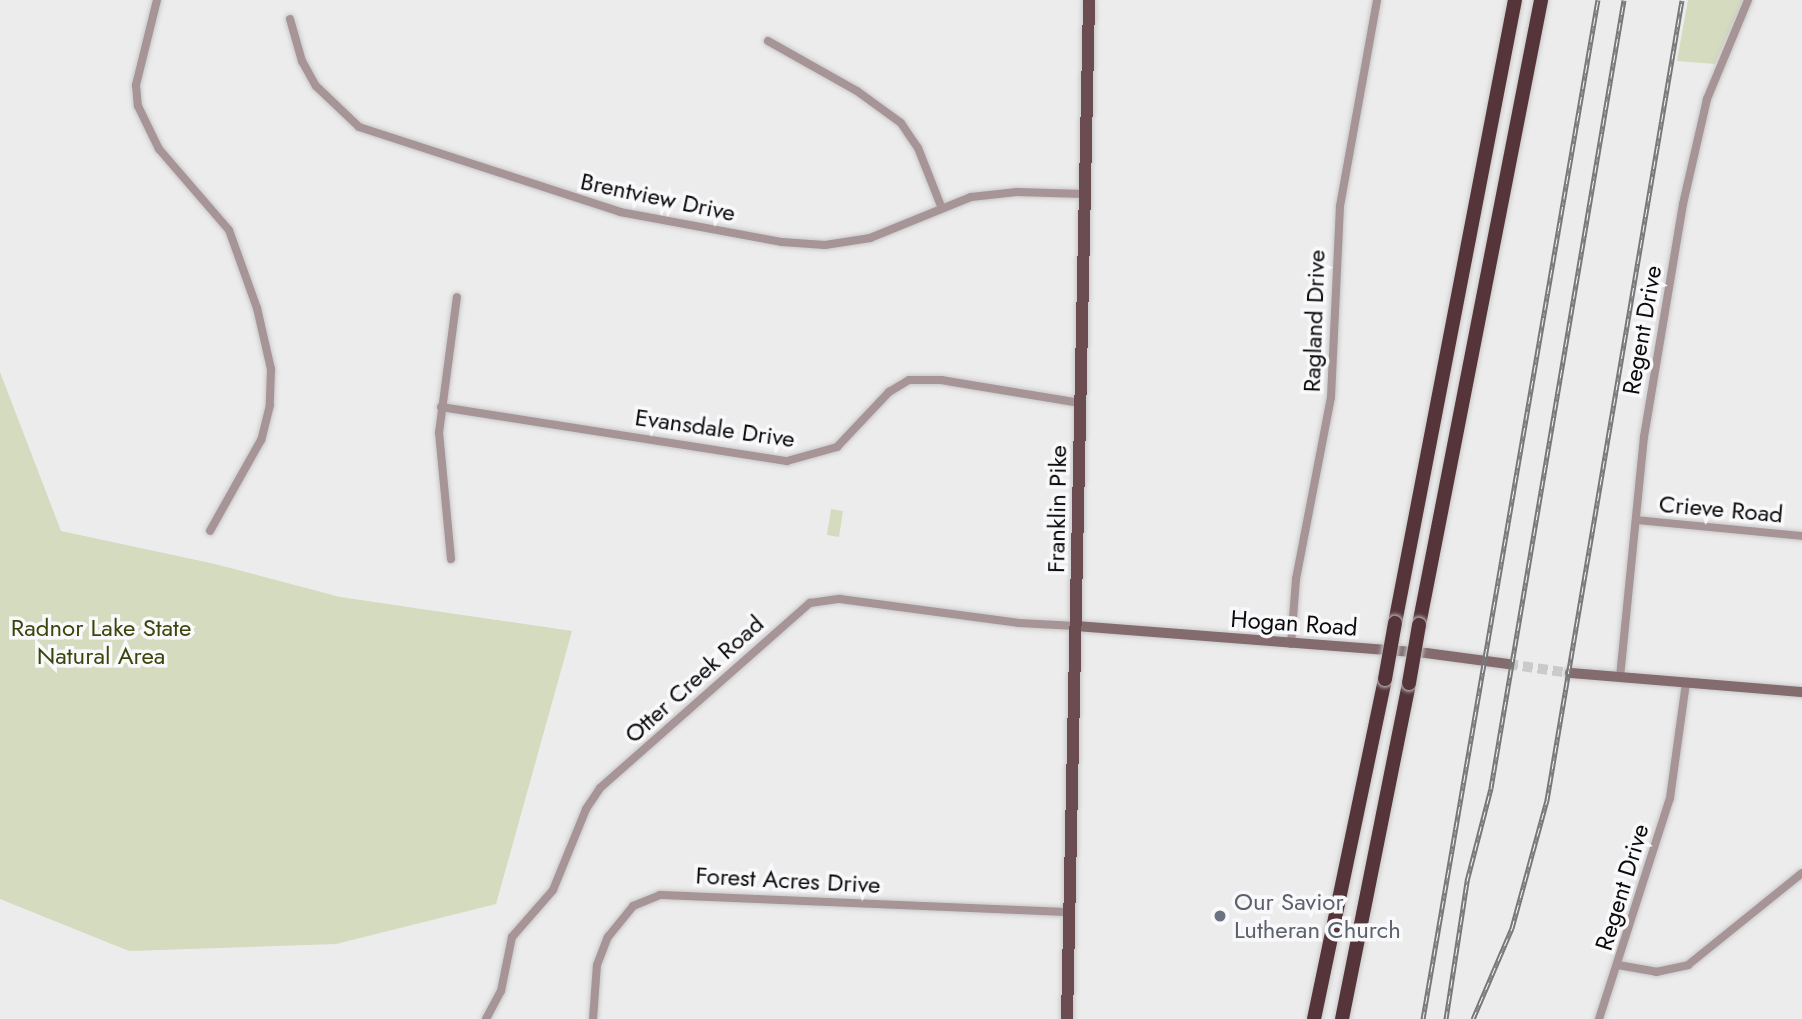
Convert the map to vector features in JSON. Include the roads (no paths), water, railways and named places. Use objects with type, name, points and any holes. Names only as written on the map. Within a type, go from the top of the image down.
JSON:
[{"type":"highway","points":[[1314,1019],[1385,679],[1515,0]]},
{"type":"highway","points":[[1342,1019],[1541,0]]},
{"type":"main road","name":"Franklin Pike","points":[[1067,1019],[1089,0]]},
{"type":"street","points":[[157,0],[135,85],[138,106],[159,149],[217,211],[229,230],[257,308],[271,369],[270,405],[261,440],[210,531]]},
{"type":"street","name":"Ragland Drive","points":[[1291,644],[1296,579],[1331,397],[1340,206],[1377,0]]},
{"type":"street","name":"Regent Drive","points":[[1620,677],[1648,408],[1696,143],[1716,75],[1748,0]]},
{"type":"street","name":"Brentview Drive","points":[[290,19],[312,79],[356,125],[588,204],[814,245],[870,237],[941,206],[1004,192],[1084,194]]},
{"type":"street","points":[[768,41],[848,86],[901,123],[918,148],[941,206]]},
{"type":"street","points":[[451,559],[439,443],[441,407],[457,297]]},
{"type":"street","name":"Evansdale Drive","points":[[441,407],[787,461],[837,447],[889,392],[909,380],[941,380],[1080,403]]},
{"type":"street","name":"Crieve Road","points":[[1636,520],[1802,536]]},
{"type":"street","name":"Otter Creek Road","points":[[486,1019],[501,991],[512,937],[553,890],[586,809],[600,788],[810,603],[840,599],[1019,623],[1076,626]]},
{"type":"street","name":"Hogan Road","points":[[1076,626],[1426,653],[1508,664]]},
{"type":"street","points":[[1570,673],[1802,692]]},
{"type":"street","name":"Regent Drive","points":[[1599,1019],[1670,798],[1685,682]]},
{"type":"street","points":[[1618,965],[1656,972],[1692,963],[1802,873]]},
{"type":"street","name":"Forest Acres Drive","points":[[593,1019],[597,965],[608,937],[633,906],[660,895],[1068,912]]},
{"type":"tunnel","points":[[1508,664],[1570,673]]},
{"type":"railway","points":[[1423,1019],[1598,0]]},
{"type":"railway","points":[[1446,1019],[1467,881],[1491,788],[1624,0]]},
{"type":"railway","points":[[1473,1019],[1512,928],[1547,800],[1682,0]]},
{"type":"place","name":"Our Savior Lutheran Church","points":[[1220,916]]},
{"type":"park label","name":"Radnor Lake State Natural Area","points":[[101,642]]}]
